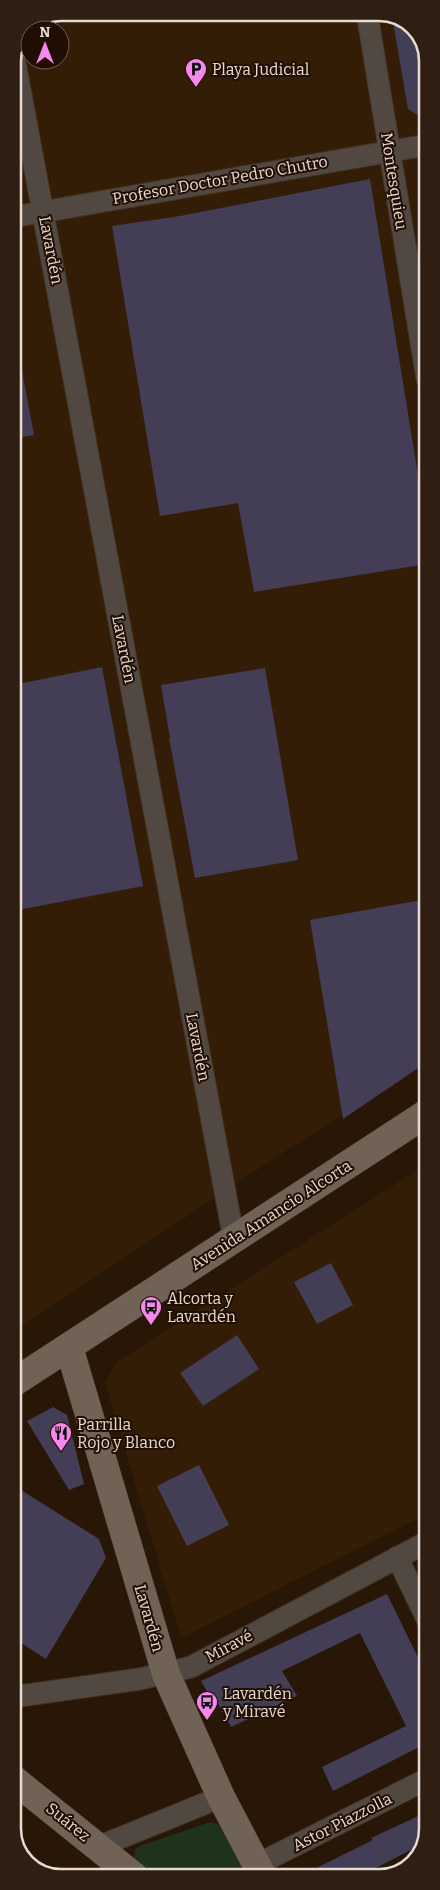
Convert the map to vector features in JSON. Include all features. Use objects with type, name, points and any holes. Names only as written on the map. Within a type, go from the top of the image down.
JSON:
[{"type":"street","name":"Montesquieu","points":[[368,21],[419,332]]},
{"type":"street","name":"Lavardén","points":[[21,94],[234,1240]]},
{"type":"street","name":"Profesor Doctor Pedro Chutro","points":[[21,215],[419,146]]},
{"type":"street","name":"Avenida Amancio Alcorta","points":[[21,1377],[234,1240],[419,1117]]},
{"type":"street","name":"Lavardén","points":[[69,1346],[166,1674],[222,1797],[259,1869]]},
{"type":"street","name":"Miravé","points":[[21,1696],[140,1679],[191,1667],[419,1546]]},
{"type":"street","points":[[397,1557],[419,1602]]},
{"type":"street","name":"Astor Piazzolla","points":[[264,1869],[419,1784]]},
{"type":"street","name":"Suárez","points":[[21,1785],[125,1869]]},
{"type":"street","points":[[98,1847],[222,1797]]},
{"type":"shaded area","points":[[70,21],[382,21],[394,24],[405,31],[417,48],[419,61],[419,1067],[264,1165],[21,1327],[21,70],[70,70]]},
{"type":"shaded area","points":[[419,1169],[419,1518],[181,1638],[105,1382],[117,1362]]},
{"type":"green space","points":[[210,1822],[221,1825],[245,1869],[146,1869],[134,1859],[135,1849]]},
{"type":"building","points":[[393,24],[411,37],[418,53],[419,116],[408,109]]},
{"type":"building","points":[[370,179],[419,482],[419,565],[254,592],[238,503],[160,516],[112,226],[180,216]]},
{"type":"building","points":[[21,365],[34,435],[21,437]]},
{"type":"building","points":[[102,667],[143,886],[21,909],[21,683]]},
{"type":"building","points":[[265,668],[298,860],[195,878],[161,685]]},
{"type":"building","points":[[419,900],[419,1067],[343,1119],[310,920]]},
{"type":"building","points":[[331,1263],[353,1305],[317,1324],[294,1282]]},
{"type":"building","points":[[237,1335],[259,1369],[203,1406],[180,1373]]},
{"type":"building","name":"Parrilla Rojo y Blanco","points":[[53,1407],[67,1415],[84,1484],[69,1490],[27,1421]]},
{"type":"building","points":[[199,1465],[229,1525],[187,1546],[157,1486]]},
{"type":"building","points":[[21,1490],[99,1539],[106,1558],[46,1659],[21,1643]]},
{"type":"building","points":[[387,1594],[419,1660],[419,1747],[333,1791],[322,1767],[406,1726],[360,1633],[282,1671],[297,1696],[231,1727],[216,1700],[213,1702],[201,1681]]},
{"type":"building","points":[[419,1816],[417,1842],[413,1849],[377,1869],[314,1869],[373,1840],[371,1838]]},
{"type":"place","name":"Playa Judicial","points":[[196,88]]},
{"type":"place","name":"Alcorta y Lavardén","points":[[151,1326]]},
{"type":"place","name":"Parrilla Rojo y Blanco","points":[[61,1452]]},
{"type":"place","name":"Lavardén y Miravé","points":[[207,1721]]}]
